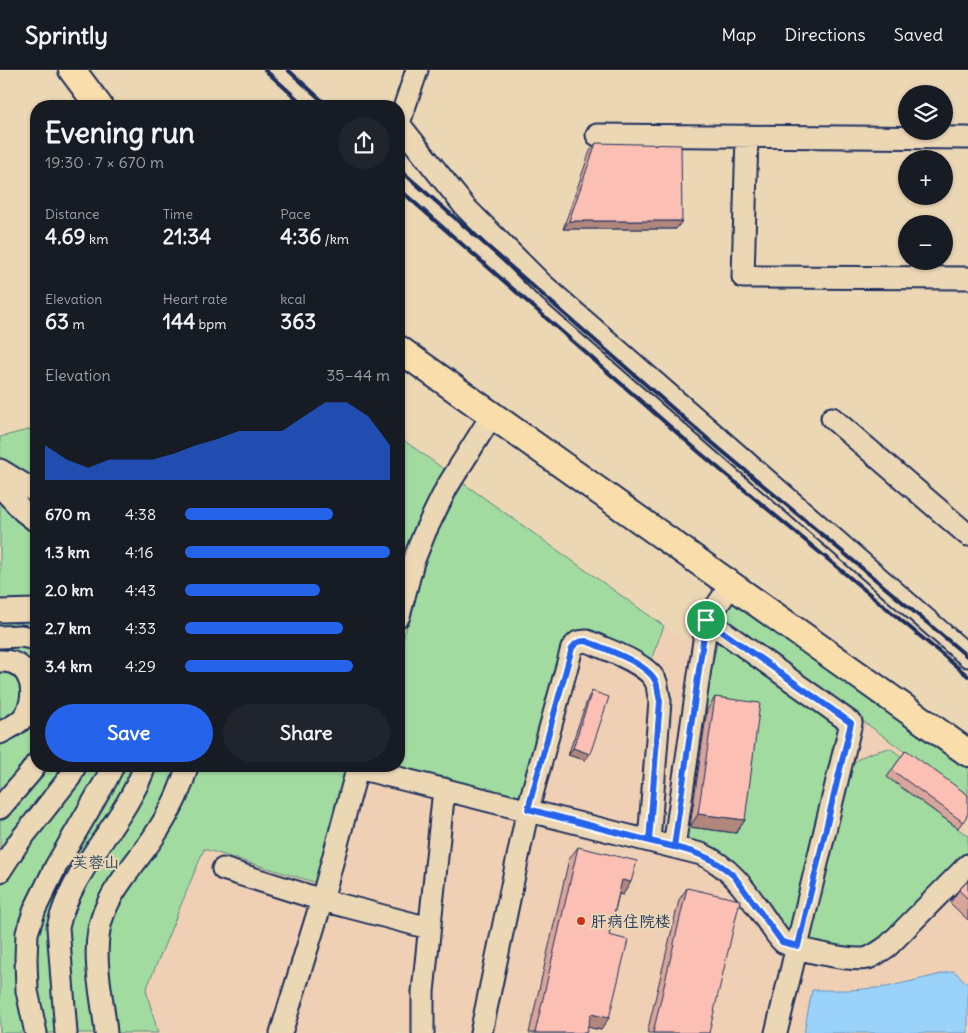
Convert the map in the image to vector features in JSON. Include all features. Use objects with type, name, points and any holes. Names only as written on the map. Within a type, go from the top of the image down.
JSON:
[{"type":"main road","points":[[72,70],[94,100]]},
{"type":"main road","points":[[405,353],[968,753]]},
{"type":"street","points":[[405,106],[417,70]]},
{"type":"street","points":[[405,132],[465,207],[542,284],[968,656]]},
{"type":"street","points":[[597,134],[968,138]]},
{"type":"street","points":[[747,136],[744,277],[968,278]]},
{"type":"street","points":[[405,593],[413,562],[447,487],[492,415]]},
{"type":"street","points":[[832,418],[968,535]]},
{"type":"street","points":[[0,470],[30,488]]},
{"type":"street","points":[[0,486],[30,516]]},
{"type":"street","points":[[674,847],[706,620],[732,585]]},
{"type":"street","points":[[0,611],[30,610]]},
{"type":"street","points":[[706,620],[851,723],[776,1033]]},
{"type":"street","points":[[0,637],[21,636],[30,638]]},
{"type":"street","points":[[481,1033],[528,809],[572,648],[578,642],[586,641],[642,667],[650,673],[656,682],[660,701],[649,841]]},
{"type":"street","points":[[0,661],[13,663],[25,671],[30,680]]},
{"type":"street","points":[[0,733],[24,717],[30,697]]},
{"type":"street","points":[[0,808],[31,772]]},
{"type":"street","points":[[0,871],[18,843],[70,778],[72,772]]},
{"type":"street","points":[[36,1033],[27,991],[27,933],[35,909],[56,866],[109,772]]},
{"type":"street","points":[[66,1033],[66,1011],[58,927],[61,911],[85,869],[122,813],[142,772]]},
{"type":"street","points":[[106,1033],[97,955],[99,930],[113,894],[153,838],[173,804],[185,772]]},
{"type":"street","points":[[281,1033],[322,900],[357,772]]},
{"type":"street","points":[[378,772],[701,854],[713,859],[734,876],[782,942],[838,958],[868,958],[888,946],[968,865]]},
{"type":"street","points":[[423,1033],[423,992],[444,789]]},
{"type":"street","points":[[223,869],[322,900],[429,928]]},
{"type":"shaded area","points":[[405,441],[683,639],[719,589],[968,768],[968,1033],[158,1033],[146,990],[200,860],[233,772],[405,772]]},
{"type":"green space","name":"芙蓉山","points":[[30,430],[30,772],[347,772],[317,883],[204,849],[146,990],[158,1033],[0,1033],[0,437]]},
{"type":"green space","points":[[405,441],[448,472],[405,566]]},
{"type":"green space","points":[[463,483],[664,626],[649,665],[588,635],[522,798],[405,768],[405,633],[422,566]]},
{"type":"green space","points":[[730,597],[968,768],[968,798],[726,621]]},
{"type":"green space","points":[[718,641],[841,727],[791,933],[778,928],[685,841],[685,826],[736,833],[751,715],[700,709]]},
{"type":"green space","points":[[890,748],[902,757],[887,777],[968,836],[968,853],[881,943],[870,949],[832,947],[807,939],[847,769],[861,757]]},
{"type":"water","points":[[954,971],[968,984],[968,1033],[804,1033],[812,990],[851,990],[887,987]]},
{"type":"building","points":[[596,143],[681,145],[682,221],[569,221]]},
{"type":"building","points":[[592,691],[609,697],[590,754],[573,748]]},
{"type":"building","points":[[715,697],[760,703],[745,820],[698,814]]},
{"type":"building","points":[[906,750],[968,795],[968,814],[963,822],[892,770]]},
{"type":"building","name":"肝病住院楼","points":[[578,847],[637,861],[631,882],[622,880],[609,935],[628,940],[609,1018],[591,1014],[586,1033],[535,1033]]},
{"type":"building","points":[[968,881],[968,899],[959,890]]},
{"type":"building","points":[[687,888],[740,900],[709,1033],[653,1033]]},
{"type":"railway","points":[[265,70],[298,100]]},
{"type":"railway","points":[[288,70],[321,100]]},
{"type":"railway","points":[[405,174],[709,440],[968,657]]},
{"type":"railway","points":[[405,194],[699,452],[968,676]]},
{"type":"place","name":"肝病住院楼","points":[[581,921]]},
{"type":"route","points":[[706,620],[674,847],[649,841],[528,809],[574,644],[586,641],[642,667],[650,673],[656,682],[660,701],[649,841],[701,854],[713,859],[734,876],[782,942],[798,946],[851,723],[706,620]]}]
